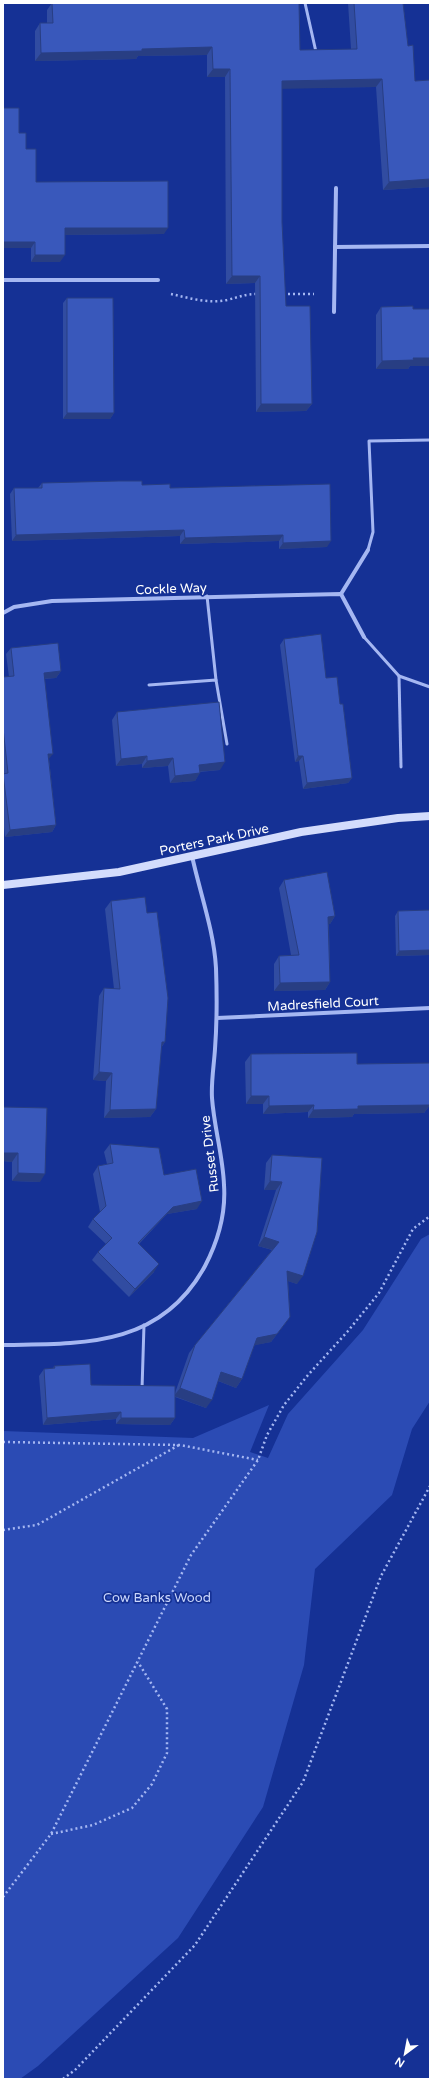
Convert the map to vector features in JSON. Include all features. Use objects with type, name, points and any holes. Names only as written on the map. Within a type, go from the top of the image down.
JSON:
[{"type":"street","points":[[334,312],[336,188]]},
{"type":"street","points":[[335,247],[430,246]]},
{"type":"street","points":[[3,280],[158,280]]},
{"type":"street","points":[[364,637],[341,594],[368,550]]},
{"type":"street","name":"Cockle Way","points":[[3,613],[14,607],[52,601],[207,596],[341,594]]},
{"type":"street","name":"Porters Park Drive","points":[[3,885],[118,872],[301,832],[398,818],[430,816]]},
{"type":"street","name":"Russet Drive","points":[[3,1345],[74,1344],[119,1336],[154,1321],[177,1304],[198,1279],[213,1250],[223,1220],[224,1184],[212,1096],[217,1018],[216,966],[192,856]]},
{"type":"street","name":"Madresfield Court","points":[[217,1018],[430,1008]]},
{"type":"lane","points":[[305,3],[316,54]]},
{"type":"lane","points":[[368,550],[373,532],[370,441],[430,440]]},
{"type":"lane","points":[[207,596],[216,680],[227,744]]},
{"type":"lane","points":[[364,637],[399,676],[430,687]]},
{"type":"lane","points":[[399,676],[401,767]]},
{"type":"lane","points":[[149,685],[216,680]]},
{"type":"lane","points":[[142,1389],[144,1325]]},
{"type":"path","points":[[158,280],[169,294],[205,301],[227,300],[244,294],[259,294]]},
{"type":"path","points":[[282,294],[335,294]]},
{"type":"path","points":[[3,1897],[51,1834],[191,1555],[258,1460],[268,1435],[284,1405],[308,1374],[348,1331],[379,1293],[413,1229],[430,1216]]},
{"type":"path","points":[[3,1442],[180,1445],[258,1460]]},
{"type":"path","points":[[3,1530],[37,1525],[180,1445]]},
{"type":"path","points":[[63,2079],[75,2070],[195,1945],[303,1782],[381,1576],[430,1486]]},
{"type":"path","points":[[51,1834],[93,1825],[132,1808],[152,1784],[167,1753],[167,1709],[138,1662]]},
{"type":"green space","name":"Cow Banks Wood","points":[[430,1234],[430,1401],[412,1429],[392,1495],[315,1569],[304,1665],[263,1807],[178,1938],[38,2066],[20,2079],[3,2079],[3,1431],[193,1438],[269,1405],[250,1452],[268,1458],[288,1414],[363,1330],[421,1239]]},
{"type":"building","points":[[52,3],[299,3],[300,50],[357,49],[354,3],[403,3],[408,46],[413,45],[415,81],[430,80],[430,179],[389,182],[382,79],[282,81],[282,222],[286,306],[310,306],[312,404],[261,404],[260,276],[232,276],[230,69],[213,69],[212,47],[142,49],[142,51],[41,53],[40,23],[53,23]]},
{"type":"building","points":[[3,108],[19,108],[19,133],[26,133],[26,149],[36,149],[36,182],[168,181],[168,228],[65,228],[65,255],[35,255],[35,242],[3,242]]},
{"type":"building","points":[[67,298],[113,298],[114,413],[67,413]]},
{"type":"building","points":[[413,306],[413,309],[430,309],[430,358],[382,361],[381,307]]},
{"type":"building","points":[[142,481],[142,485],[170,484],[170,488],[330,484],[331,541],[283,543],[283,535],[185,538],[184,530],[16,535],[14,488],[42,488],[42,483]]},
{"type":"building","points":[[321,634],[326,678],[337,677],[340,704],[343,704],[352,778],[307,783],[303,756],[298,756],[284,639]]},
{"type":"building","points":[[58,643],[61,671],[44,673],[53,754],[48,754],[56,825],[10,830],[3,774],[8,773],[3,728],[3,677],[14,676],[11,648]]},
{"type":"building","points":[[219,702],[225,762],[199,765],[200,773],[175,776],[173,758],[147,761],[147,756],[121,759],[117,712]]},
{"type":"building","points":[[327,872],[335,916],[328,917],[330,982],[280,983],[279,956],[299,955],[284,880]]},
{"type":"building","points":[[145,897],[147,913],[157,912],[168,998],[165,1042],[162,1042],[156,1109],[110,1110],[112,1073],[99,1072],[104,988],[120,989],[111,901]]},
{"type":"building","points":[[430,910],[430,950],[399,951],[398,911]]},
{"type":"building","points":[[357,1053],[357,1064],[430,1063],[430,1105],[358,1106],[358,1109],[313,1110],[314,1105],[269,1106],[269,1096],[251,1096],[251,1054]]},
{"type":"building","points":[[3,1107],[47,1108],[45,1174],[18,1173],[18,1153],[3,1153]]},
{"type":"building","points":[[110,1144],[159,1148],[164,1175],[196,1169],[202,1201],[173,1207],[138,1243],[159,1264],[135,1289],[98,1252],[112,1238],[93,1219],[106,1206],[98,1166],[113,1163]]},
{"type":"building","points":[[272,1155],[322,1158],[317,1232],[303,1276],[287,1271],[290,1317],[277,1334],[257,1338],[242,1379],[221,1372],[212,1400],[180,1388],[195,1345],[279,1242],[264,1237],[282,1182],[270,1181]]},
{"type":"building","points":[[90,1364],[91,1385],[175,1386],[175,1418],[121,1418],[121,1412],[47,1418],[44,1369],[55,1368],[54,1366]]}]
